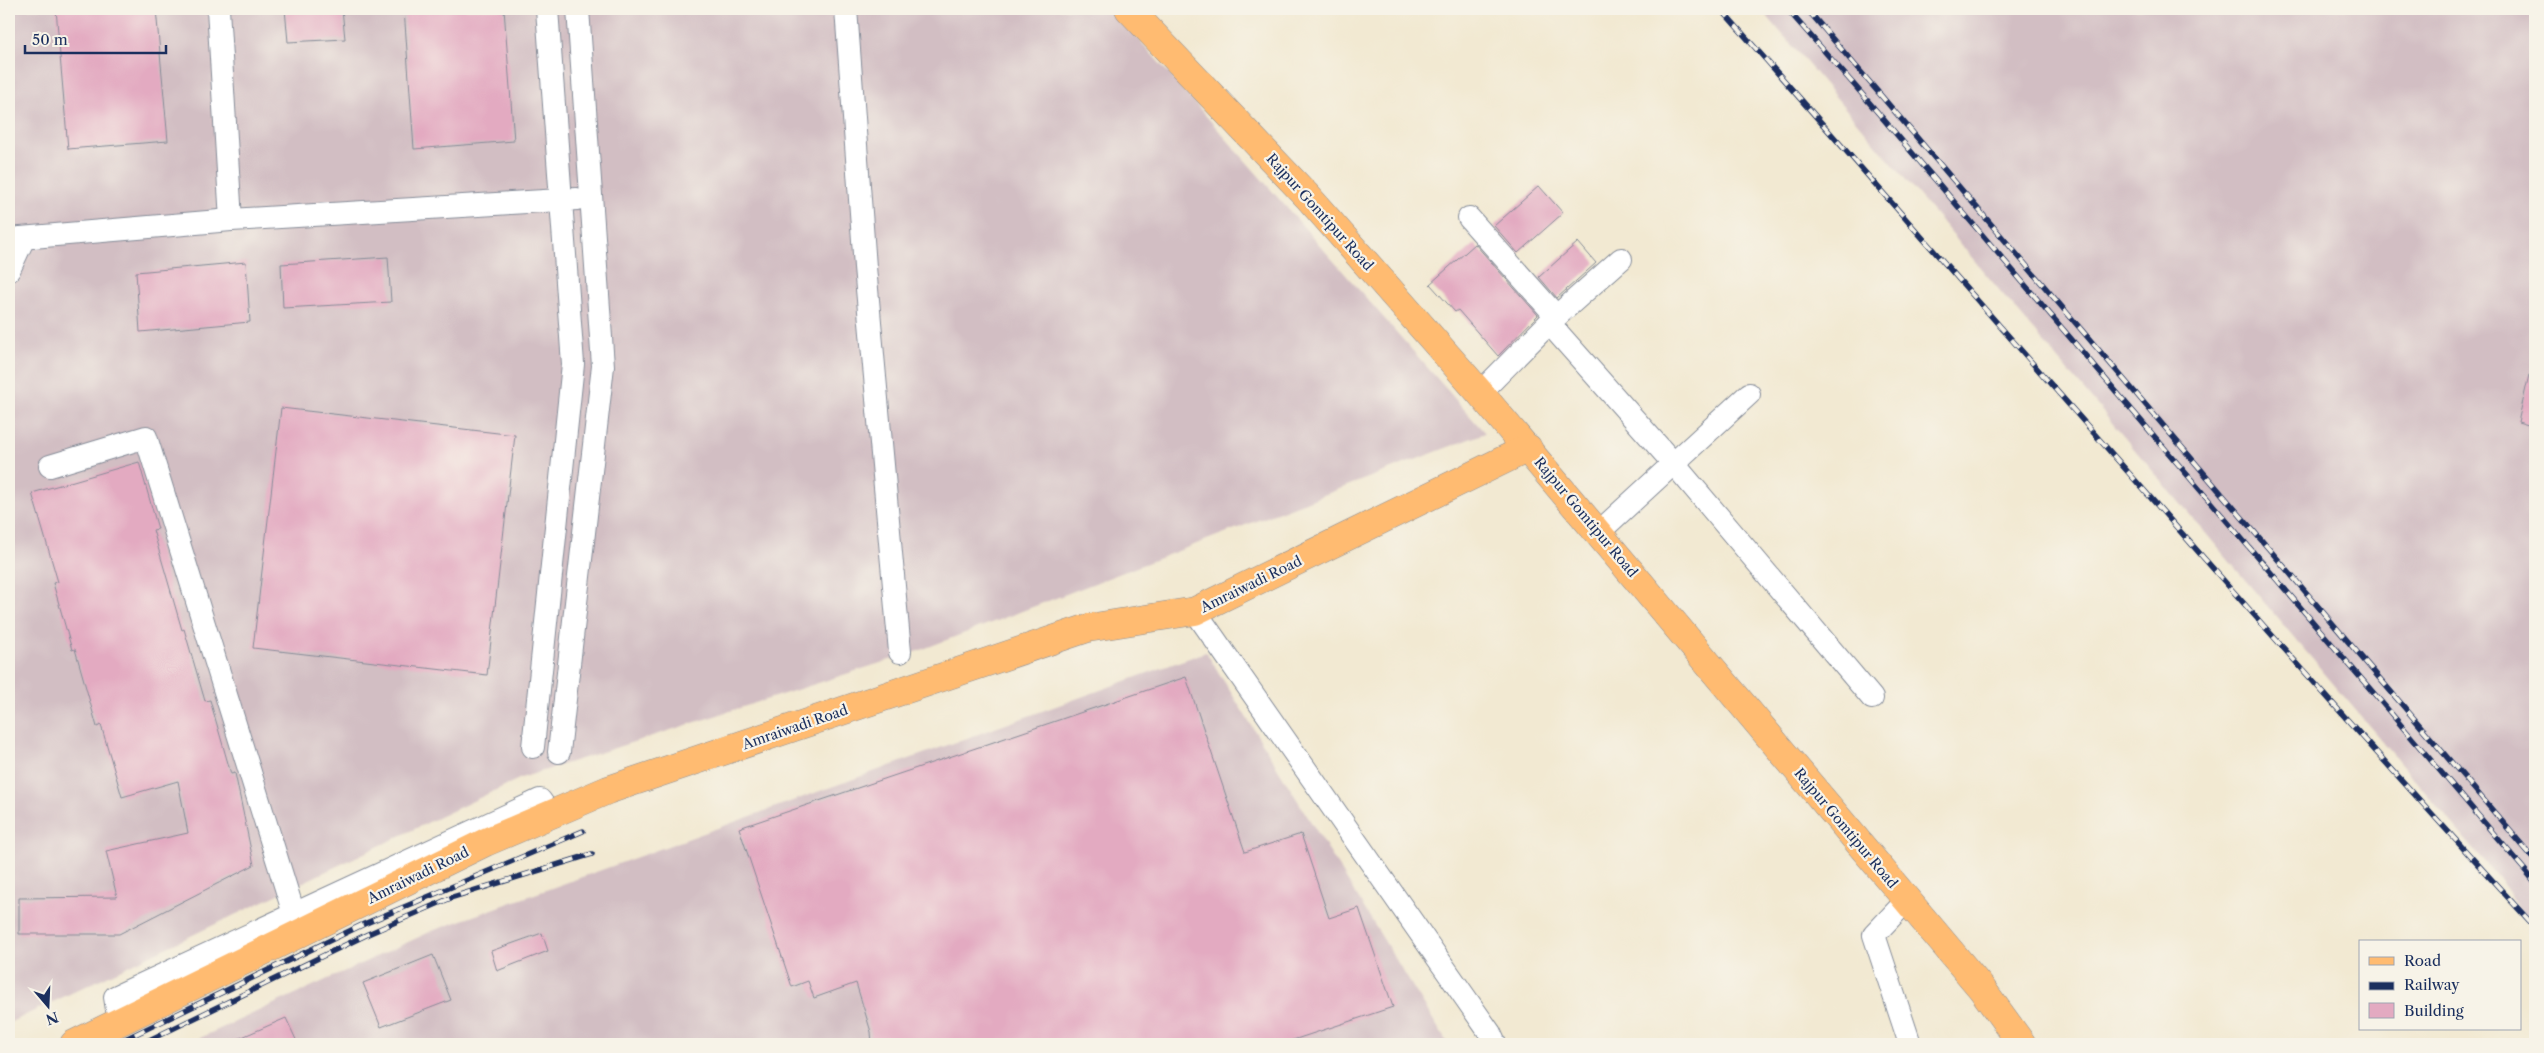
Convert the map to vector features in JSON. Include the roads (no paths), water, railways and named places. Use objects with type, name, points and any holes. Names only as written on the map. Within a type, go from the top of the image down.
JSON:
[{"type":"main road","name":"Rajpur Gomtipur Road","points":[[1129,9],[1308,197],[1528,448],[1982,989],[2022,1044]]},
{"type":"main road","name":"Amraiwadi Road","points":[[74,1044],[486,842],[608,790],[1088,628],[1195,611],[1528,448]]},
{"type":"street","points":[[218,9],[231,220]]},
{"type":"street","points":[[532,747],[574,364],[547,9]]},
{"type":"street","points":[[559,752],[603,366],[593,198],[578,9]]},
{"type":"street","points":[[846,9],[865,267],[900,652]]},
{"type":"street","points":[[9,270],[16,238],[231,220],[593,198]]},
{"type":"street","points":[[1469,218],[1872,698]]},
{"type":"street","points":[[1480,393],[1553,320],[1621,259]]},
{"type":"street","points":[[1599,532],[1749,394]]},
{"type":"street","points":[[50,466],[146,436],[294,914]]},
{"type":"street","points":[[1195,611],[1490,1033],[1495,1044]]},
{"type":"street","points":[[536,720],[562,725]]},
{"type":"street","points":[[119,1022],[115,997],[540,800],[550,814]]},
{"type":"street","points":[[1907,900],[1874,935],[1910,1044]]},
{"type":"railway","points":[[1721,9],[2227,585],[2535,927]]},
{"type":"railway","points":[[1787,9],[1856,87],[2535,882]]},
{"type":"railway","points":[[1807,9],[2535,860]]},
{"type":"railway","points":[[115,1044],[364,924],[583,831]]},
{"type":"railway","points":[[141,1044],[368,934],[453,897],[592,854]]}]
